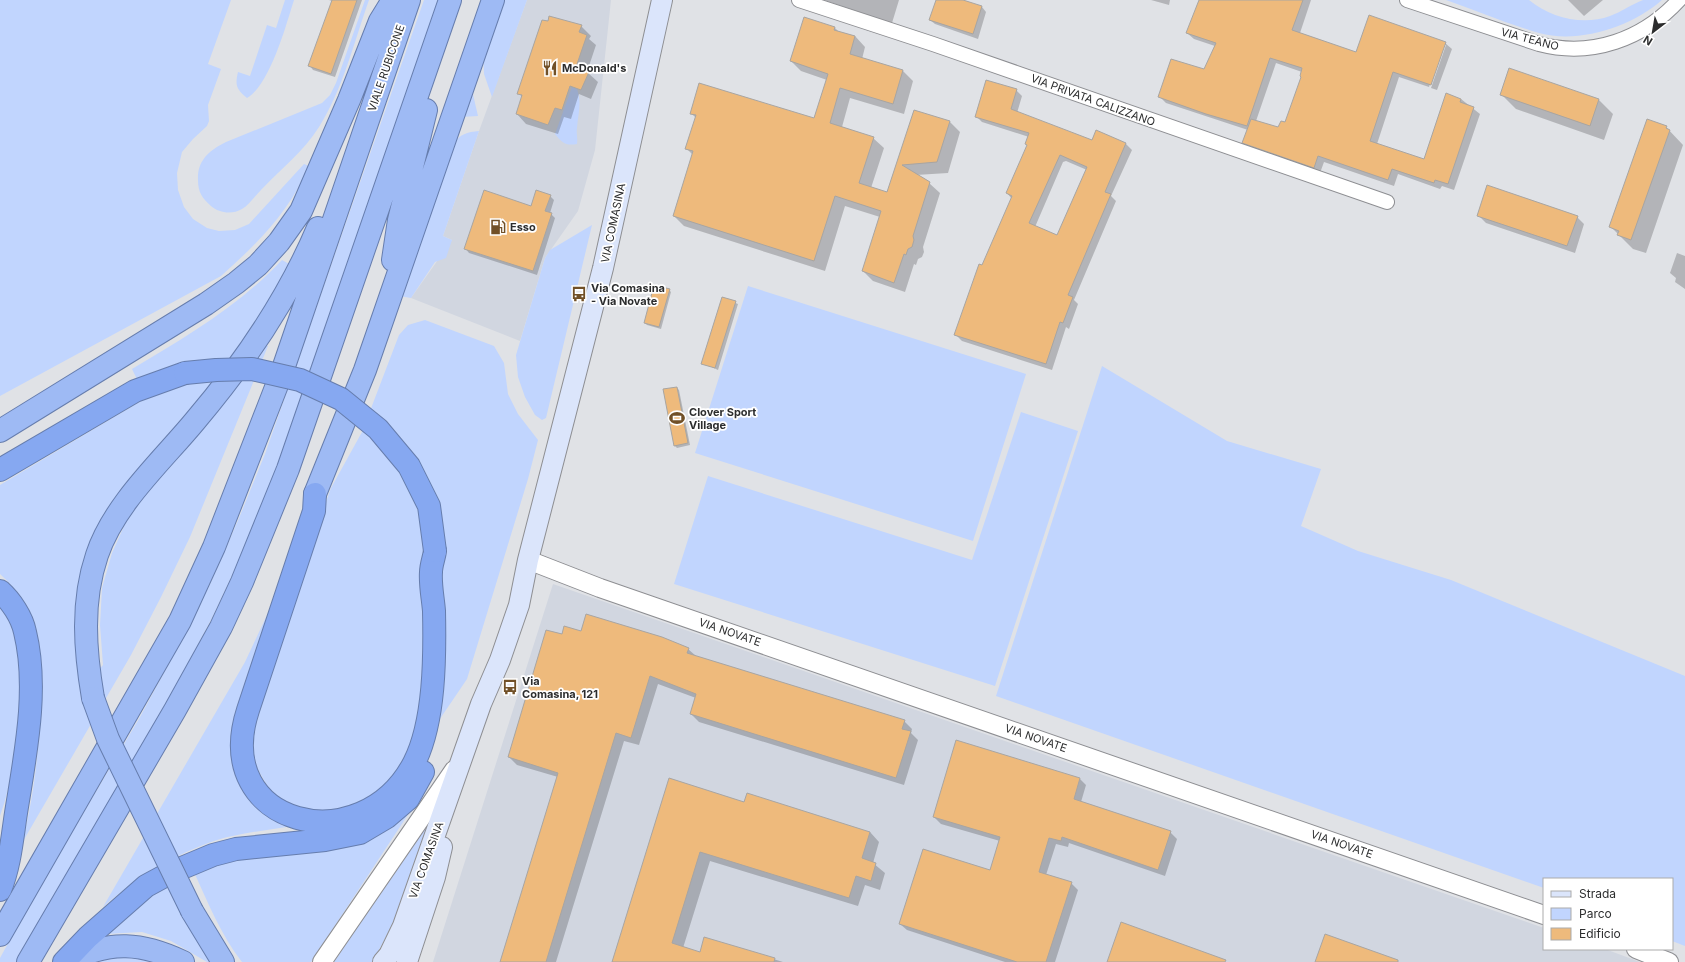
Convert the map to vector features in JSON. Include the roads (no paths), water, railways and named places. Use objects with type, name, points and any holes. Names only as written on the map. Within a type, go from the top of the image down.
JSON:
[{"type":"highway","points":[[0,431],[206,304],[236,283],[258,265],[279,242],[301,210],[349,100],[380,21],[393,0]]},
{"type":"highway","name":"VIALE RUBICONE","points":[[362,137],[409,0]]},
{"type":"highway","points":[[28,962],[175,710],[221,627],[242,582],[288,469],[450,0]]},
{"type":"highway","points":[[387,306],[399,220],[415,148],[455,0]]},
{"type":"highway","points":[[435,551],[431,572],[434,610],[433,671],[424,733],[415,762],[405,778],[391,794],[364,812],[342,819],[321,822],[304,821],[288,815],[272,805],[253,784],[243,761],[241,736],[248,710],[314,510],[315,494],[365,370],[493,0]]},
{"type":"highway","points":[[223,962],[192,911],[108,739],[93,698],[86,659],[85,628],[92,572],[104,538],[121,510],[196,420],[258,339],[278,308],[299,271],[337,183],[362,137]]},
{"type":"highway","points":[[0,935],[176,628],[214,547],[282,372],[362,137]]},
{"type":"highway","points":[[0,470],[135,391],[185,373],[252,369],[300,380],[341,400],[378,429],[409,466],[429,506],[435,551],[443,573],[447,617],[446,666],[433,740],[426,767],[408,798],[387,817],[360,833],[319,841],[236,849],[213,855],[170,873],[146,886],[88,937],[64,962]]},
{"type":"highway","points":[[0,591],[18,614],[25,631],[29,658],[30,699],[26,747],[15,815],[12,846],[0,890]]},
{"type":"highway","points":[[0,853],[15,815]]},
{"type":"highway","points":[[69,962],[78,957],[112,946],[135,946],[160,951],[183,962]]},
{"type":"main road","name":"VIA COMASINA","points":[[383,962],[389,955],[403,926],[464,756],[481,704],[490,656],[511,590],[528,560],[541,516],[603,268],[662,0]]},
{"type":"main road","name":"VIA COMASINA","points":[[407,962],[435,877],[464,756]]},
{"type":"street","name":"VIA PRIVATA CALIZZANO","points":[[799,0],[933,44],[1387,202]]},
{"type":"street","name":"VIA TEANO","points":[[1407,0],[1555,48],[1587,49],[1614,43],[1652,25],[1679,0]]},
{"type":"street","name":"VIA NOVATE","points":[[528,560],[600,588],[1543,914]]},
{"type":"street","points":[[322,962],[464,756]]},
{"type":"street","points":[[1639,950],[1669,962]]},
{"type":"place","name":"McDonald's","points":[[550,68]]},
{"type":"place","name":"Esso","points":[[498,227]]},
{"type":"place","name":"Via Comasina - Via Novate","points":[[579,294]]},
{"type":"place","name":"Clover Sport Village","points":[[677,418]]},
{"type":"place","name":"Via Comasina, 121","points":[[510,687]]}]
